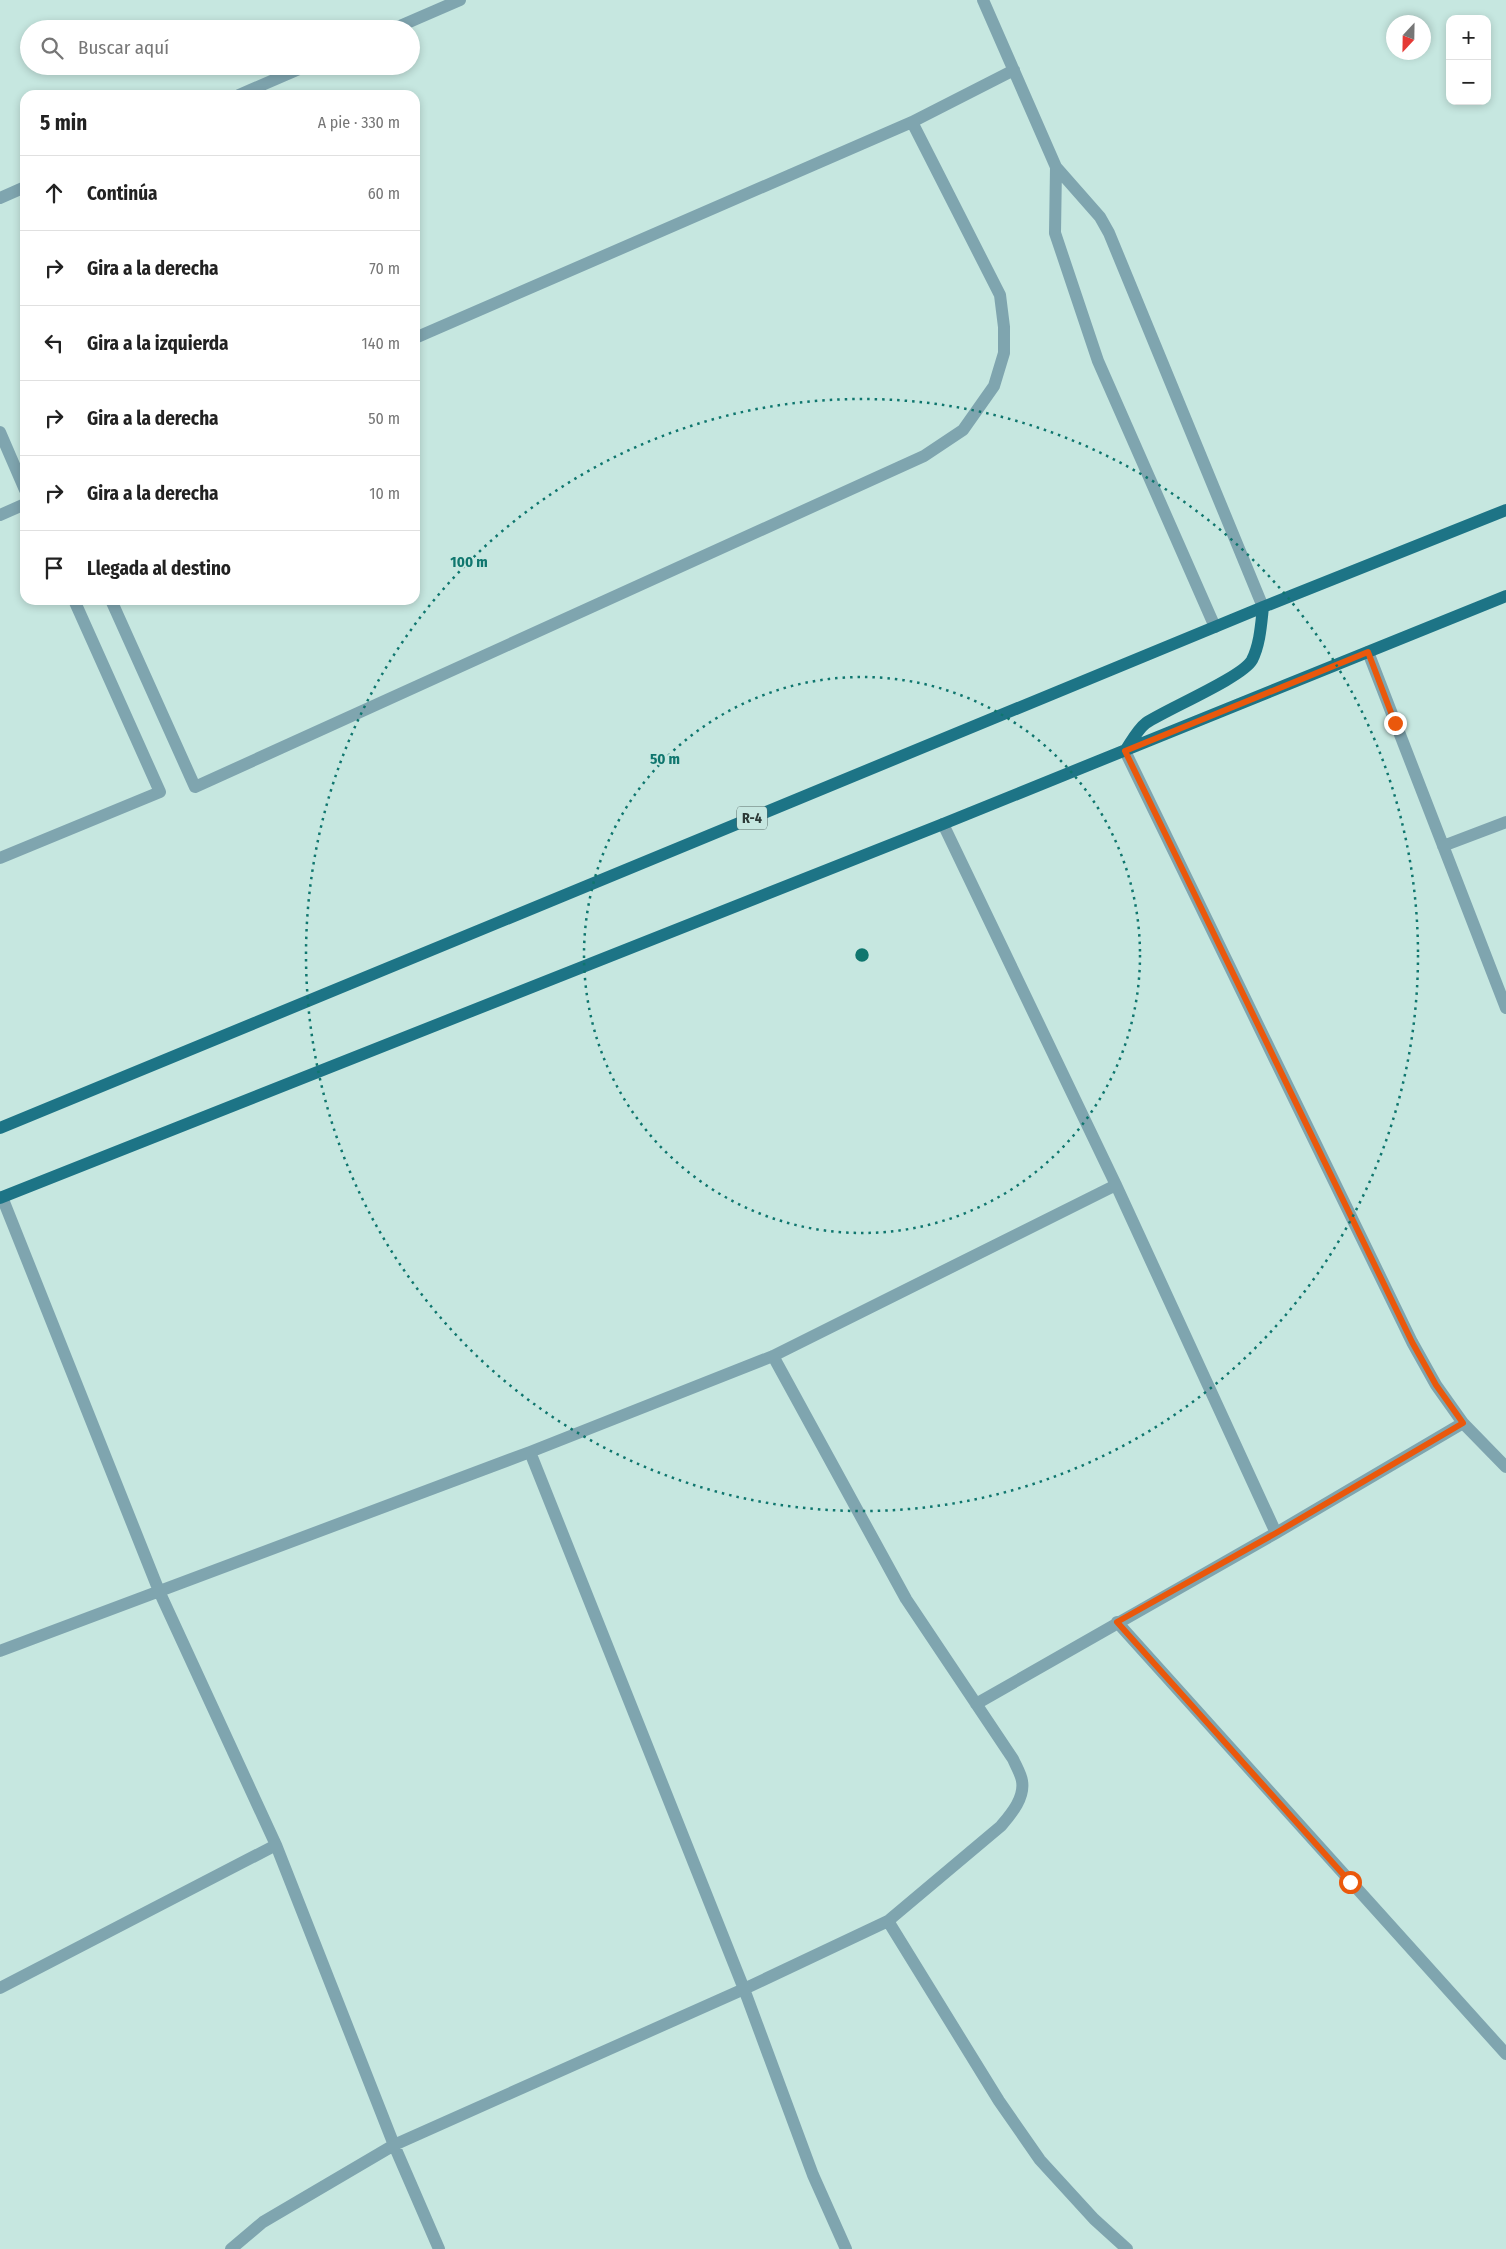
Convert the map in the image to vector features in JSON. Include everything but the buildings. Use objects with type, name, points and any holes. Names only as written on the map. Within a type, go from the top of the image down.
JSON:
[{"type":"main road","name":"R-4","points":[[0,1128],[1262,607],[1506,510]]},
{"type":"main road","points":[[1,1197],[943,824],[1506,596]]},
{"type":"main road","points":[[1125,751],[1144,725],[1174,707],[1227,680],[1251,662],[1260,635],[1262,607]]},
{"type":"street","points":[[414,20],[460,0]]},
{"type":"street","points":[[983,0],[1056,167],[1100,217],[1108,233],[1262,607]]},
{"type":"street","points":[[420,336],[912,122],[1014,70]]},
{"type":"street","points":[[251,90],[285,75]]},
{"type":"street","points":[[113,605],[195,787],[924,456],[963,430],[994,386],[1004,353],[1004,327],[1000,295],[912,122]]},
{"type":"street","points":[[1056,167],[1055,233],[1098,361],[1215,627]]},
{"type":"street","points":[[0,198],[20,189]]},
{"type":"street","points":[[0,432],[20,478]]},
{"type":"street","points":[[0,515],[20,506]]},
{"type":"street","points":[[0,858],[160,792],[76,605]]},
{"type":"street","points":[[1368,652],[1505,1005]]},
{"type":"street","points":[[1125,751],[1412,1342],[1436,1385],[1463,1423],[1506,1467]]},
{"type":"street","points":[[1443,846],[1506,822]]},
{"type":"street","points":[[943,824],[1116,1186],[1276,1533]]},
{"type":"street","points":[[0,1650],[530,1452],[773,1356],[1116,1186]]},
{"type":"street","points":[[1,1197],[159,1591],[276,1845],[394,2145],[439,2249]]},
{"type":"street","points":[[231,2249],[263,2222],[394,2145],[744,1989],[888,1920],[1001,1826],[1012,1812],[1021,1796],[1022,1781],[1013,1759],[906,1599],[773,1356]]},
{"type":"street","points":[[976,1704],[1276,1533],[1463,1423]]},
{"type":"street","points":[[530,1452],[744,1989],[813,2175],[846,2249]]},
{"type":"street","points":[[1117,1622],[1506,2054]]},
{"type":"street","points":[[0,1988],[276,1845]]},
{"type":"street","points":[[888,1920],[999,2102],[1040,2160],[1094,2219],[1127,2249]]},
{"type":"route","points":[[1350,1882],[1117,1622],[1276,1533],[1463,1423],[1436,1385],[1412,1342],[1125,751],[1368,652],[1395,723]]}]
